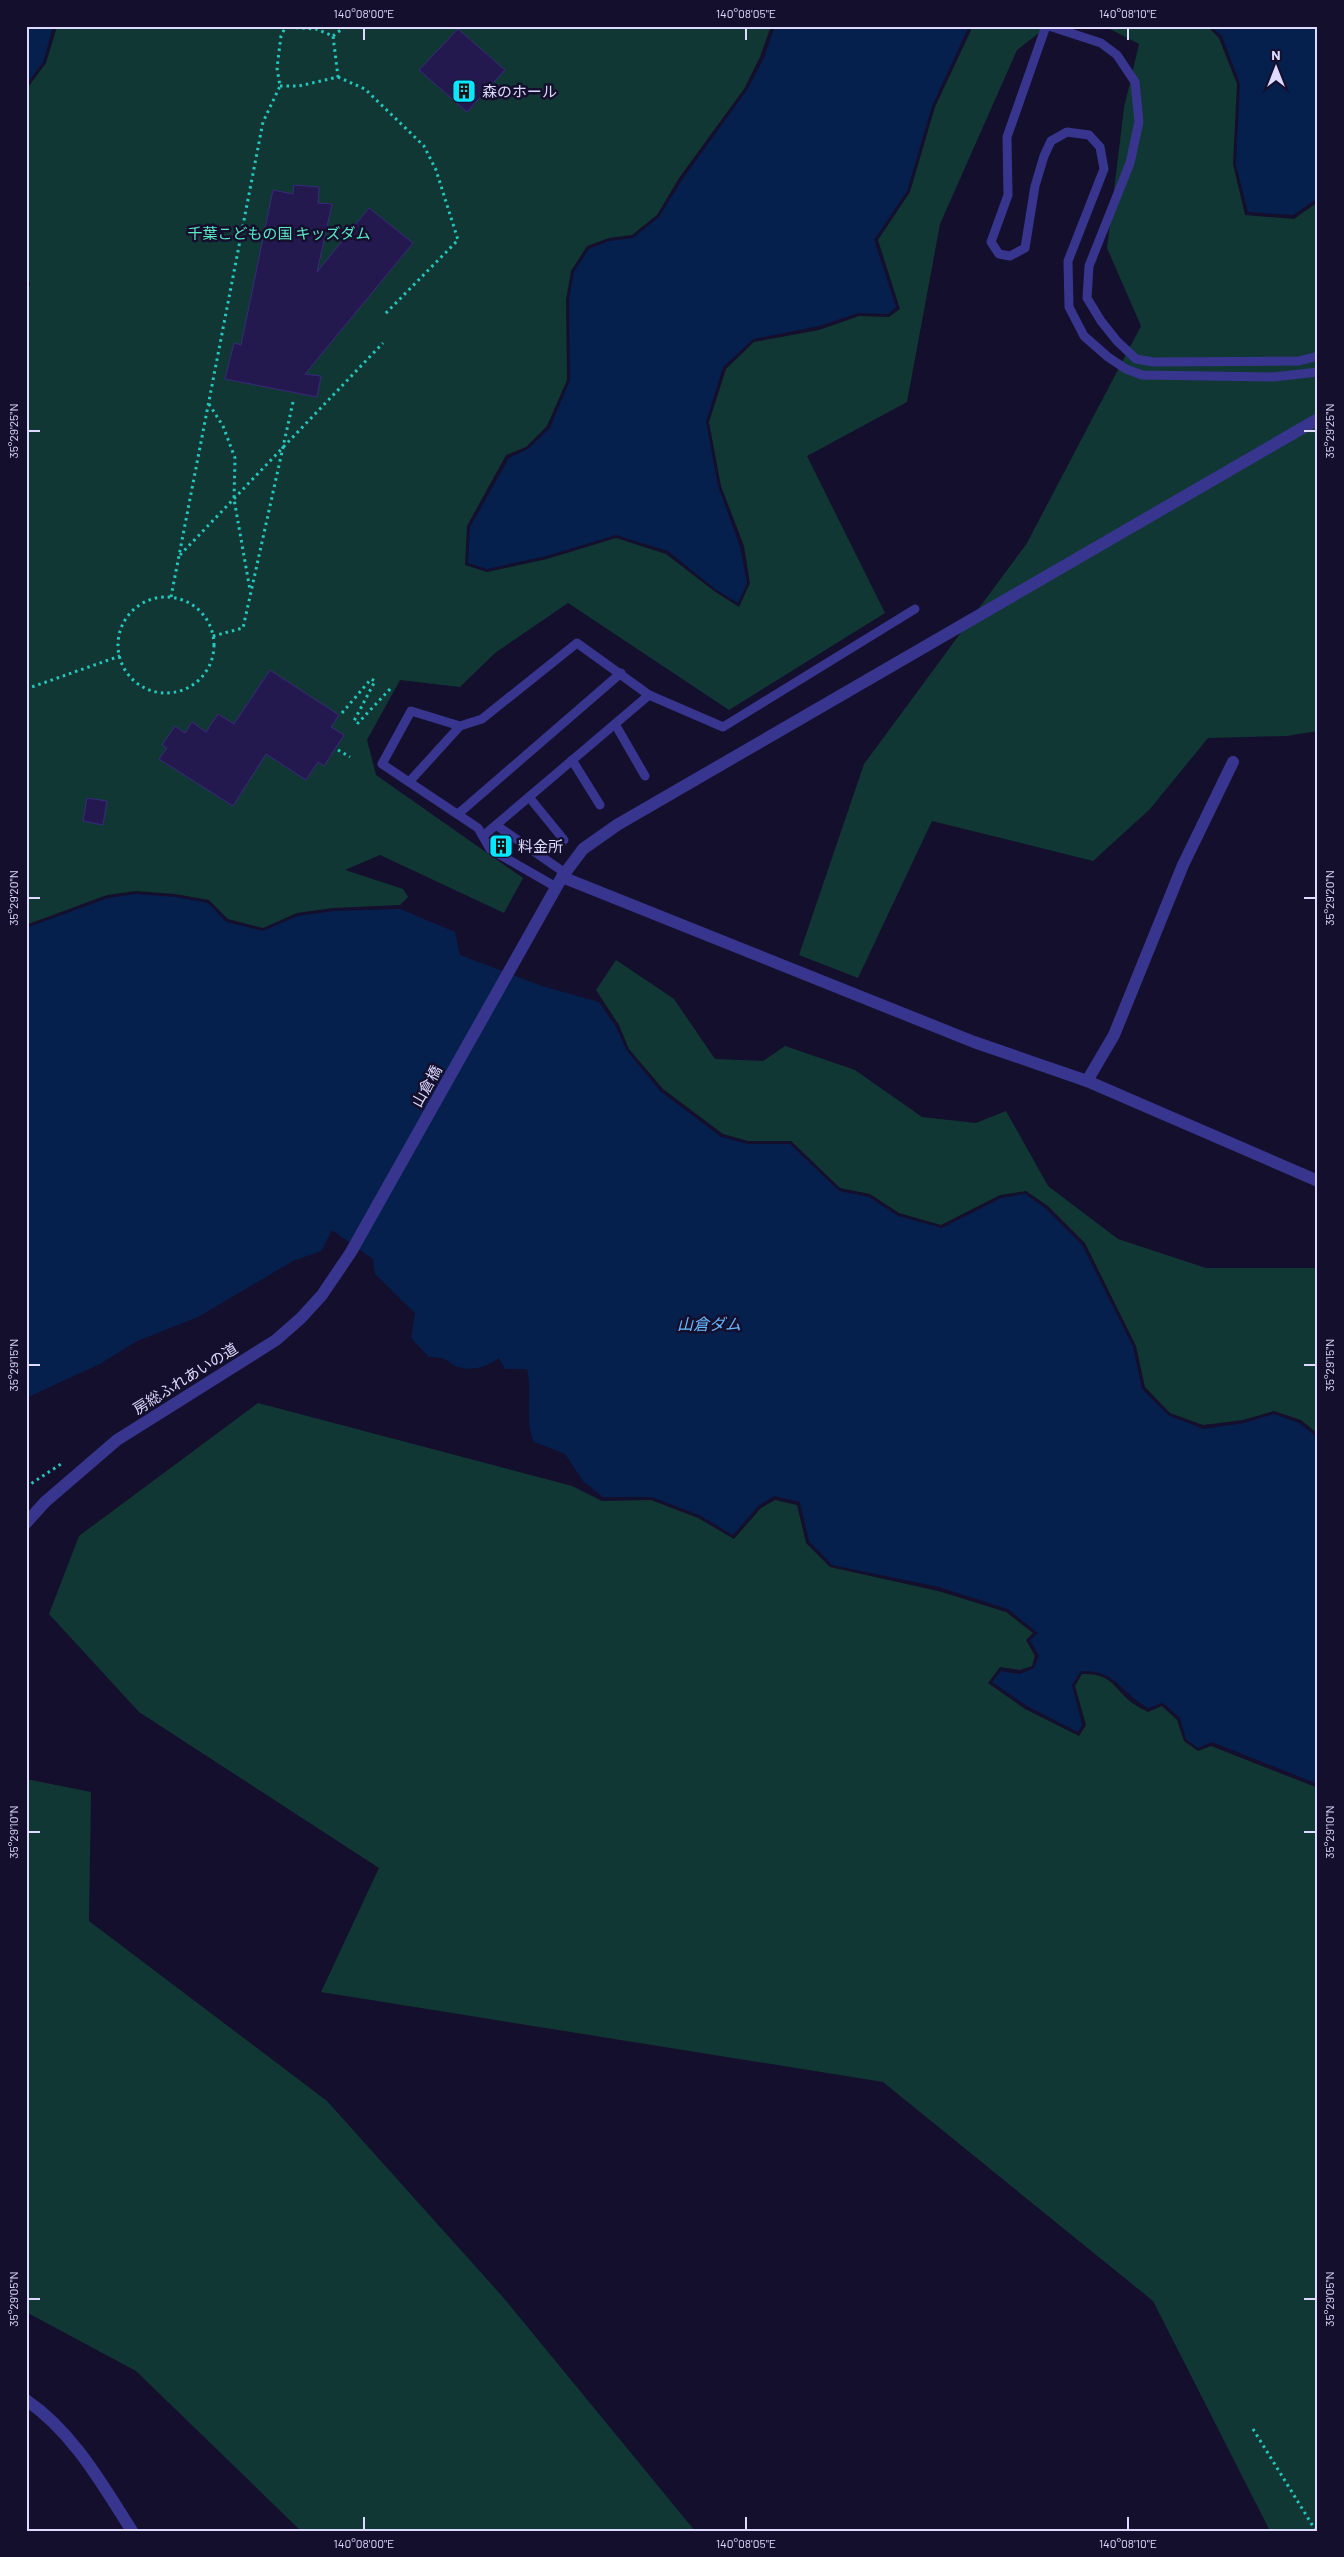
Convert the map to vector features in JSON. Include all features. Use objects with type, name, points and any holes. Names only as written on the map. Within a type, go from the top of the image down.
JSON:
[{"type":"street","name":"山倉橋","points":[[351,1252],[561,879],[583,849],[617,825],[1318,419]]},
{"type":"street","points":[[1087,1081],[1114,1036],[1183,865],[1233,762]]},
{"type":"street","points":[[561,879],[974,1042],[1087,1081],[1318,1181]]},
{"type":"street","name":"房総ふれあいの道","points":[[26,1523],[45,1502],[117,1440],[276,1340],[301,1318],[322,1295],[351,1252]]},
{"type":"street","points":[[26,2400],[42,2411],[87,2461],[132,2531]]},
{"type":"lane","points":[[1318,356],[1299,362],[1153,362],[1136,359],[1106,328],[1087,298],[1089,266],[1130,164],[1138,122],[1135,82],[1117,55],[1101,44],[1047,26],[1007,137],[1008,195],[991,242],[999,254],[1010,256],[1025,248],[1035,186],[1051,141],[1066,132],[1088,135],[1100,147],[1104,168],[1068,261],[1069,307],[1084,336],[1108,357],[1142,375],[1273,377],[1318,372]]},
{"type":"lane","points":[[410,781],[460,726],[482,719],[577,643],[649,695],[723,727],[915,609]]},
{"type":"lane","points":[[458,814],[621,673]]},
{"type":"lane","points":[[480,832],[496,825],[649,695]]},
{"type":"lane","points":[[460,726],[411,711],[382,764],[458,814],[480,832],[490,849],[561,879]]},
{"type":"lane","points":[[615,724],[645,776]]},
{"type":"lane","points":[[572,760],[600,805]]},
{"type":"lane","points":[[529,797],[564,840]]},
{"type":"lane","points":[[496,825],[561,879]]},
{"type":"path","points":[[333,36],[346,26]]},
{"type":"path","points":[[171,598],[263,122],[280,86],[277,68],[281,36],[286,27],[316,29],[333,36]]},
{"type":"path","points":[[333,36],[338,77]]},
{"type":"path","points":[[280,86],[299,86],[338,77],[365,89],[424,146],[436,170],[458,240],[384,315]]},
{"type":"path","points":[[179,555],[383,343]]},
{"type":"path","points":[[213,636],[243,628],[292,402]]},
{"type":"path","points":[[209,404],[223,426],[235,458],[234,499],[250,594]]},
{"type":"path","points":[[158,596],[171,598],[189,600],[211,622],[216,652],[202,680],[175,694],[144,690],[122,668],[117,638],[131,610],[158,596]]},
{"type":"path","points":[[26,689],[120,656]]},
{"type":"path","points":[[342,713],[371,680],[375,682],[354,721],[358,723],[391,688]]},
{"type":"path","points":[[338,750],[350,758]]},
{"type":"path","points":[[1253,2429],[1316,2531]]},
{"type":"green space","name":"千葉こどもの国 キッズダム","points":[[55,26],[771,26],[760,57],[744,89],[679,178],[657,215],[632,235],[609,238],[587,246],[571,271],[566,300],[567,380],[547,426],[526,447],[506,455],[467,526],[465,565],[487,572],[547,559],[616,538],[666,554],[714,591],[739,607],[750,583],[744,546],[721,486],[709,422],[726,369],[754,342],[819,330],[859,316],[889,317],[900,309],[878,240],[910,192],[935,107],[973,26],[1048,26],[1017,50],[940,224],[907,402],[807,456],[885,613],[729,710],[568,603],[495,653],[460,687],[400,680],[367,740],[376,775],[523,878],[504,913],[380,855],[345,870],[403,889],[408,897],[400,905],[333,908],[297,913],[263,928],[228,919],[209,900],[175,894],[136,891],[107,895],[26,925],[26,298],[30,284],[26,273],[26,90],[46,63],[56,30]]},
{"type":"green space","points":[[1104,26],[1207,26],[1219,38],[1237,84],[1233,164],[1245,215],[1294,219],[1318,202],[1318,731],[1286,736],[1208,738],[1150,809],[1093,861],[932,821],[858,978],[799,955],[864,764],[1027,543],[1141,326],[1107,248],[1124,108],[1139,44]]},
{"type":"green space","points":[[616,960],[674,999],[715,1059],[763,1061],[785,1046],[855,1070],[922,1117],[976,1123],[1006,1111],[1048,1186],[1118,1239],[1206,1268],[1318,1268],[1318,1434],[1301,1420],[1274,1411],[1243,1420],[1203,1425],[1170,1413],[1145,1387],[1136,1346],[1085,1243],[1048,1206],[1026,1191],[1000,1195],[941,1225],[899,1213],[870,1194],[840,1188],[791,1141],[748,1141],[723,1134],[663,1089],[629,1049],[619,1025],[596,990]]},
{"type":"green space","points":[[258,1403],[572,1486],[602,1501],[651,1500],[698,1518],[734,1539],[761,1508],[775,1500],[797,1505],[806,1543],[830,1567],[938,1591],[1006,1612],[1033,1633],[1026,1640],[1035,1656],[1032,1666],[1020,1670],[1000,1667],[988,1683],[1025,1709],[1079,1736],[1086,1725],[1075,1686],[1082,1674],[1092,1674],[1105,1678],[1133,1703],[1148,1712],[1162,1706],[1177,1720],[1184,1741],[1198,1751],[1211,1746],[1318,1788],[1318,2531],[1270,2531],[1153,2301],[883,2082],[321,1992],[379,1868],[139,1712],[49,1614],[79,1536]]},
{"type":"green space","points":[[26,1779],[91,1792],[89,1921],[327,2101],[502,2296],[695,2531],[299,2531],[136,2371],[26,2312]]},
{"type":"water","points":[[26,26],[51,26],[52,30],[43,62],[26,85]]},
{"type":"water","points":[[775,26],[969,26],[932,106],[907,191],[874,240],[896,307],[888,314],[858,313],[819,326],[753,339],[723,367],[706,422],[718,486],[740,547],[747,583],[738,603],[715,589],[668,551],[616,535],[546,556],[487,569],[468,563],[470,527],[509,458],[528,449],[550,428],[570,380],[569,300],[574,272],[589,249],[609,241],[633,238],[659,217],[682,180],[747,90],[764,58]]},
{"type":"water","points":[[1211,26],[1318,26],[1318,198],[1293,215],[1248,212],[1236,164],[1240,84],[1222,36]]},
{"type":"water","name":"山倉ダム","points":[[136,894],[175,897],[208,903],[226,922],[263,931],[298,916],[334,911],[400,909],[455,932],[460,955],[542,986],[599,1002],[616,1027],[627,1051],[660,1091],[721,1137],[748,1144],[790,1144],[839,1191],[869,1197],[898,1216],[942,1228],[1001,1198],[1025,1194],[1045,1208],[1082,1245],[1133,1347],[1142,1389],[1168,1415],[1203,1429],[1244,1423],[1274,1414],[1299,1423],[1318,1438],[1318,1784],[1212,1742],[1198,1748],[1186,1739],[1180,1718],[1163,1703],[1148,1708],[1118,1683],[1103,1674],[1081,1671],[1072,1685],[1082,1725],[1078,1732],[1027,1706],[992,1682],[1001,1671],[1020,1674],[1034,1668],[1039,1656],[1030,1640],[1038,1633],[1008,1609],[939,1587],[832,1565],[809,1541],[800,1502],[774,1496],[759,1505],[733,1535],[699,1515],[652,1497],[603,1497],[583,1481],[565,1454],[534,1442],[529,1415],[529,1378],[527,1369],[505,1369],[499,1358],[482,1367],[467,1369],[445,1359],[429,1357],[411,1338],[415,1313],[375,1274],[373,1259],[332,1230],[321,1251],[293,1261],[198,1317],[137,1341],[100,1364],[26,1398],[26,928],[108,898]]},
{"type":"building","name":"森のホール","points":[[458,29],[505,70],[467,112],[419,70]]},
{"type":"building","points":[[294,185],[319,187],[318,203],[332,204],[317,272],[369,208],[413,243],[305,374],[321,376],[317,397],[225,379],[234,343],[241,345],[273,190],[293,194]]},
{"type":"building","points":[[270,670],[339,715],[331,727],[344,735],[324,766],[318,762],[306,780],[266,754],[233,806],[159,759],[167,748],[162,745],[175,726],[185,733],[192,722],[206,732],[218,714],[234,724]]},
{"type":"building","points":[[87,798],[107,801],[103,825],[83,821]]},
{"type":"place","name":"森のホール","points":[[464,91]]},
{"type":"place","name":"料金所","points":[[501,846]]}]
